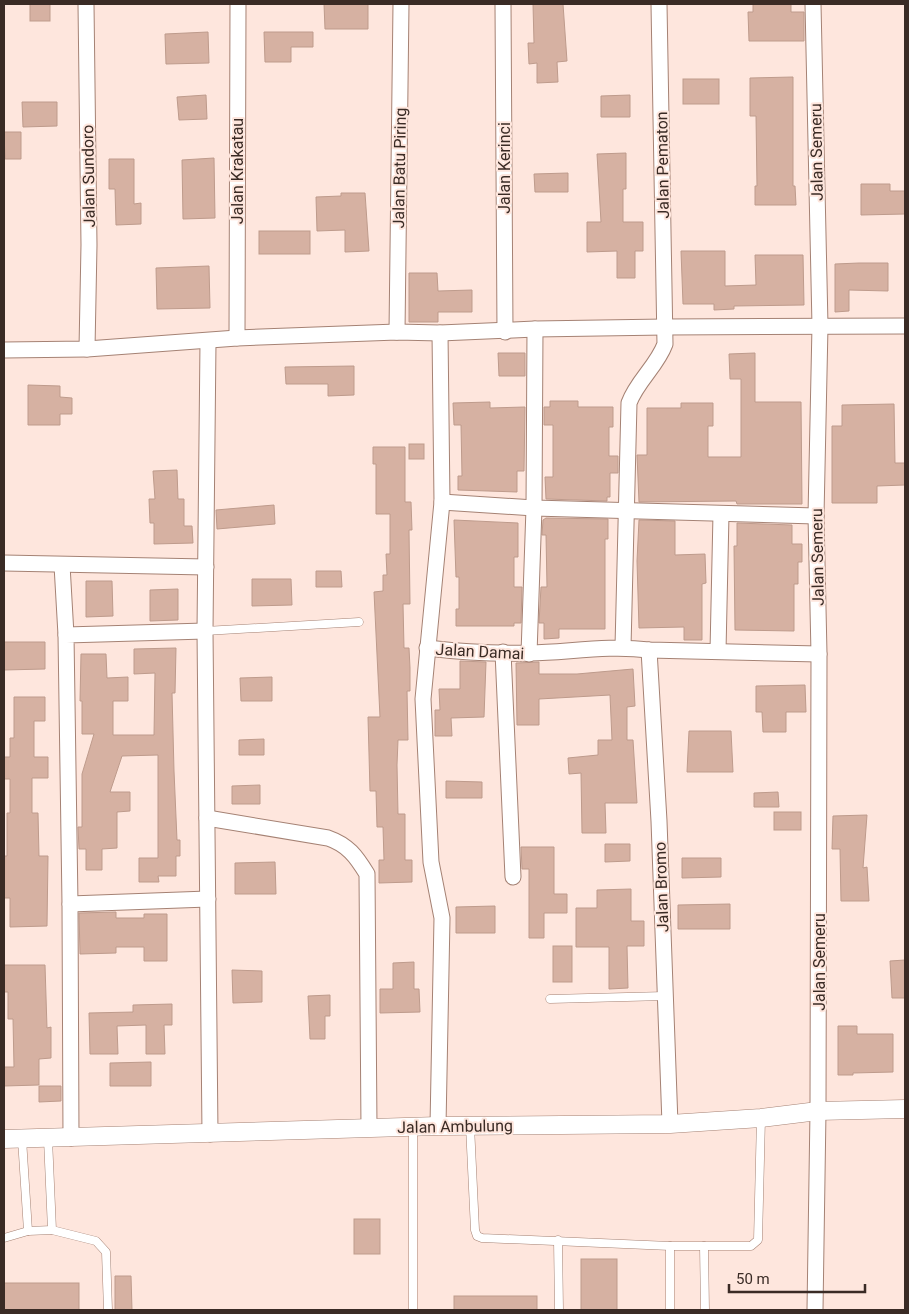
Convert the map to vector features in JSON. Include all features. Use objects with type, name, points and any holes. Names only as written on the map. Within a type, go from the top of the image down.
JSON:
[{"type":"street","name":"Jalan Sundoro","points":[[86,4],[89,245],[87,349]]},
{"type":"street","name":"Jalan Krakatau","points":[[237,338],[238,4]]},
{"type":"street","name":"Jalan Batu Piring","points":[[398,332],[400,4]]},
{"type":"street","name":"Jalan Kerinci","points":[[502,4],[505,332]]},
{"type":"street","name":"Jalan Pematon","points":[[623,647],[629,403],[633,393],[662,354],[666,344],[659,4]]},
{"type":"street","name":"Jalan Semeru","points":[[813,4],[820,326],[816,516],[819,654],[818,1111],[815,1310]]},
{"type":"street","points":[[4,350],[87,349],[208,342],[237,338],[398,332],[505,332],[535,329],[665,327],[905,326]]},
{"type":"street","points":[[529,654],[534,508],[535,329]]},
{"type":"street","name":"Jalan Damai","points":[[440,333],[442,502],[427,648],[471,653],[504,652],[529,654],[623,647],[648,650],[819,654]]},
{"type":"street","points":[[208,342],[205,631],[210,1134]]},
{"type":"street","points":[[442,502],[534,508],[816,516]]},
{"type":"street","points":[[718,651],[721,514]]},
{"type":"street","points":[[4,562],[62,565],[206,567]]},
{"type":"street","points":[[62,565],[66,635],[71,1138]]},
{"type":"street","points":[[66,635],[205,631]]},
{"type":"street","points":[[427,648],[423,699],[431,862],[442,918],[438,1126]]},
{"type":"street","name":"Jalan Bromo","points":[[648,650],[659,821],[670,1124]]},
{"type":"street","points":[[504,652],[513,877]]},
{"type":"street","points":[[207,818],[328,838],[343,843],[352,851],[368,874],[369,1128]]},
{"type":"street","points":[[70,904],[208,899]]},
{"type":"street","name":"Jalan Ambulung","points":[[4,1139],[210,1134],[413,1126],[670,1124],[761,1118],[818,1111],[905,1109]]},
{"type":"lane","points":[[205,631],[359,622]]},
{"type":"lane","points":[[550,999],[666,996]]},
{"type":"lane","points":[[470,1126],[477,1236],[482,1238],[670,1246],[751,1246],[758,1240],[761,1118]]},
{"type":"lane","points":[[413,1126],[413,1310]]},
{"type":"lane","points":[[22,1139],[28,1231]]},
{"type":"lane","points":[[48,1139],[52,1230]]},
{"type":"lane","points":[[4,1238],[28,1231],[52,1230],[96,1241],[106,1252],[108,1310]]},
{"type":"lane","points":[[558,1240],[559,1310]]},
{"type":"lane","points":[[670,1246],[670,1310]]},
{"type":"lane","points":[[704,1246],[705,1310]]},
{"type":"building","points":[[30,4],[50,4],[50,21],[30,21]]},
{"type":"building","points":[[324,4],[368,4],[368,29],[325,29]]},
{"type":"building","points":[[533,4],[563,4],[567,61],[557,62],[558,82],[537,83],[537,63],[529,64],[528,43],[534,43]]},
{"type":"building","points":[[753,4],[791,4],[791,12],[804,12],[804,41],[749,41],[748,12],[753,12]]},
{"type":"building","points":[[208,32],[209,63],[166,64],[165,34]]},
{"type":"building","points":[[264,32],[313,32],[313,47],[291,47],[291,62],[265,62]]},
{"type":"building","points":[[793,77],[793,186],[795,186],[796,205],[755,205],[755,186],[757,186],[756,116],[750,116],[750,78]]},
{"type":"building","points":[[683,79],[719,79],[719,104],[683,104]]},
{"type":"building","points":[[206,95],[207,119],[179,120],[177,97]]},
{"type":"building","points":[[630,95],[630,117],[601,117],[601,96]]},
{"type":"building","points":[[22,102],[57,102],[57,126],[23,127]]},
{"type":"building","points":[[4,132],[21,132],[21,159],[5,159]]},
{"type":"building","points":[[626,153],[626,189],[623,189],[623,222],[643,222],[643,251],[635,251],[635,278],[617,278],[617,251],[587,252],[587,222],[601,222],[597,154]]},
{"type":"building","points":[[214,158],[215,218],[183,219],[182,160]]},
{"type":"building","points":[[109,159],[134,159],[134,204],[141,203],[141,224],[116,225],[115,189],[109,189]]},
{"type":"building","points":[[568,173],[568,192],[535,192],[534,174]]},
{"type":"building","points":[[861,184],[890,184],[890,191],[905,191],[905,214],[861,215]]},
{"type":"building","points":[[341,193],[365,193],[369,251],[345,252],[345,230],[317,231],[316,197],[341,196]]},
{"type":"building","points":[[259,231],[310,231],[310,254],[259,254]]},
{"type":"building","points":[[681,251],[725,251],[725,286],[756,285],[755,255],[803,255],[804,305],[734,306],[734,309],[714,310],[714,304],[683,304]]},
{"type":"building","points":[[888,263],[888,291],[849,290],[849,311],[835,312],[835,264]]},
{"type":"building","points":[[209,266],[210,308],[157,309],[156,268]]},
{"type":"building","points":[[409,273],[437,273],[438,291],[472,290],[472,312],[438,312],[438,322],[409,322]]},
{"type":"building","points":[[498,353],[525,353],[525,376],[499,376]]},
{"type":"building","points":[[755,353],[755,402],[801,402],[802,504],[737,504],[736,501],[639,502],[637,455],[647,455],[647,408],[681,408],[681,403],[713,403],[713,426],[708,426],[708,457],[741,457],[741,379],[730,379],[729,354]]},
{"type":"building","points":[[354,366],[354,395],[328,396],[328,384],[286,384],[285,367]]},
{"type":"building","points":[[28,385],[60,386],[60,397],[72,398],[72,414],[60,414],[60,425],[28,425]]},
{"type":"building","points":[[550,401],[578,401],[578,407],[613,407],[613,427],[609,427],[609,456],[618,456],[618,473],[610,473],[610,497],[607,497],[607,501],[546,499],[545,477],[553,477],[553,425],[544,425],[544,407],[550,407]]},
{"type":"building","points":[[490,402],[490,408],[525,407],[524,471],[517,471],[517,492],[458,490],[458,476],[462,476],[461,425],[454,425],[453,403]]},
{"type":"building","points":[[894,404],[895,463],[905,463],[905,485],[877,486],[877,503],[832,503],[832,426],[842,426],[842,405]]},
{"type":"building","points":[[409,444],[424,444],[424,459],[409,459]]},
{"type":"building","points":[[373,447],[405,447],[405,502],[411,502],[412,530],[409,530],[410,604],[403,604],[404,648],[409,648],[410,668],[410,691],[407,691],[408,740],[398,740],[397,765],[398,814],[405,814],[405,860],[412,860],[412,882],[379,883],[379,860],[384,860],[383,827],[377,827],[376,791],[370,791],[368,717],[380,717],[374,592],[383,591],[383,575],[387,575],[386,554],[390,554],[390,514],[376,514],[376,464],[373,464]]},
{"type":"building","points":[[177,470],[178,499],[184,499],[184,526],[192,526],[193,543],[154,544],[154,523],[150,523],[149,499],[155,499],[153,471]]},
{"type":"building","points":[[274,505],[275,524],[217,529],[216,510]]},
{"type":"building","points":[[546,518],[608,519],[608,539],[605,539],[605,629],[559,629],[559,638],[544,639],[544,623],[539,623],[541,587],[547,587],[546,535],[542,535],[543,520]]},
{"type":"building","points":[[454,520],[518,523],[518,557],[514,557],[514,587],[522,587],[521,623],[514,623],[514,626],[456,626],[456,609],[459,609],[459,577],[456,577]]},
{"type":"building","points":[[639,520],[675,521],[675,555],[705,554],[706,583],[702,584],[702,640],[684,640],[684,627],[639,628],[637,561]]},
{"type":"building","points":[[737,523],[792,525],[792,544],[802,544],[802,562],[798,562],[798,584],[794,584],[794,631],[735,630],[734,546],[737,546]]},
{"type":"building","points":[[316,571],[341,571],[342,587],[316,587]]},
{"type":"building","points":[[252,579],[291,579],[292,605],[252,606]]},
{"type":"building","points":[[86,581],[112,581],[113,616],[86,617]]},
{"type":"building","points":[[178,589],[178,620],[150,621],[150,590]]},
{"type":"building","points":[[4,642],[45,642],[45,669],[4,670]]},
{"type":"building","points":[[176,648],[175,693],[172,693],[177,840],[180,840],[180,856],[176,856],[176,876],[158,876],[159,882],[139,882],[139,858],[158,858],[158,755],[122,756],[110,792],[130,792],[130,811],[117,812],[117,848],[102,849],[102,870],[86,870],[86,849],[79,849],[78,827],[82,827],[82,774],[94,734],[82,734],[82,701],[80,701],[81,654],[106,654],[107,678],[128,677],[128,701],[113,701],[113,735],[154,735],[155,673],[134,674],[134,649]]},
{"type":"building","points":[[460,661],[486,662],[484,717],[451,718],[452,736],[435,736],[435,710],[440,710],[439,689],[460,689]]},
{"type":"building","points":[[539,662],[539,674],[577,674],[633,669],[635,706],[627,707],[627,740],[633,740],[637,803],[605,803],[606,833],[582,833],[581,773],[569,774],[568,758],[598,755],[598,740],[612,740],[610,695],[539,699],[539,725],[517,725],[516,663]]},
{"type":"building","points":[[272,677],[272,701],[241,701],[240,678]]},
{"type":"building","points":[[805,685],[806,712],[786,712],[786,732],[763,732],[762,712],[756,712],[756,686]]},
{"type":"building","points":[[14,697],[45,697],[45,721],[34,721],[34,757],[48,757],[48,778],[32,778],[32,813],[38,813],[39,856],[48,856],[47,926],[10,927],[10,898],[4,898],[4,856],[7,856],[7,813],[10,813],[10,779],[4,779],[4,757],[10,757],[10,738],[14,738]]},
{"type":"building","points":[[689,731],[731,731],[733,772],[687,772]]},
{"type":"building","points":[[264,739],[264,755],[239,755],[239,740]]},
{"type":"building","points":[[446,781],[482,782],[482,798],[446,798]]},
{"type":"building","points":[[260,785],[260,804],[232,804],[232,786]]},
{"type":"building","points":[[778,792],[779,807],[754,807],[754,793]]},
{"type":"building","points":[[774,812],[801,812],[801,830],[774,830]]},
{"type":"building","points":[[867,815],[863,868],[867,867],[869,901],[841,901],[840,849],[832,849],[833,816]]},
{"type":"building","points":[[605,844],[630,844],[630,861],[605,862]]},
{"type":"building","points":[[521,847],[554,847],[554,894],[567,894],[567,913],[544,913],[544,938],[529,938],[529,869],[522,869]]},
{"type":"building","points":[[682,858],[721,858],[721,877],[682,878]]},
{"type":"building","points":[[275,862],[276,894],[235,894],[235,863]]},
{"type":"building","points":[[631,889],[631,921],[644,921],[644,946],[627,946],[628,988],[609,989],[609,947],[576,947],[576,908],[597,908],[597,890]]},
{"type":"building","points":[[730,904],[730,929],[678,929],[678,905]]},
{"type":"building","points":[[495,906],[495,933],[456,933],[456,907]]},
{"type":"building","points":[[116,912],[116,918],[144,918],[144,914],[167,914],[167,961],[144,961],[144,947],[116,947],[116,953],[80,954],[79,913]]},
{"type":"building","points":[[553,946],[572,946],[572,982],[553,982]]},
{"type":"building","points":[[905,960],[905,998],[892,998],[890,961]]},
{"type":"building","points":[[414,962],[414,989],[419,989],[420,1012],[380,1013],[380,989],[393,989],[393,963]]},
{"type":"building","points":[[4,965],[45,965],[47,1028],[51,1027],[51,1058],[39,1059],[39,1085],[4,1086],[4,1067],[14,1067],[13,1019],[8,1019],[8,992],[4,992]]},
{"type":"building","points":[[232,970],[262,971],[262,1002],[233,1003]]},
{"type":"building","points":[[330,995],[330,1016],[325,1016],[325,1039],[310,1039],[308,996]]},
{"type":"building","points":[[172,1004],[172,1025],[164,1025],[165,1054],[146,1054],[146,1025],[117,1026],[118,1054],[90,1054],[89,1013],[133,1012],[133,1005]]},
{"type":"building","points":[[838,1026],[857,1026],[857,1034],[893,1034],[893,1072],[838,1075]]},
{"type":"building","points":[[151,1062],[151,1086],[110,1086],[110,1063]]},
{"type":"building","points":[[39,1086],[61,1086],[61,1101],[39,1102]]},
{"type":"building","points":[[354,1219],[380,1219],[380,1254],[354,1254]]},
{"type":"building","points":[[581,1259],[617,1259],[617,1310],[581,1310]]},
{"type":"building","points":[[115,1276],[131,1276],[132,1310],[115,1310]]},
{"type":"building","points":[[4,1283],[79,1283],[79,1310],[4,1310]]},
{"type":"building","points":[[454,1296],[537,1296],[537,1310],[454,1310]]}]
